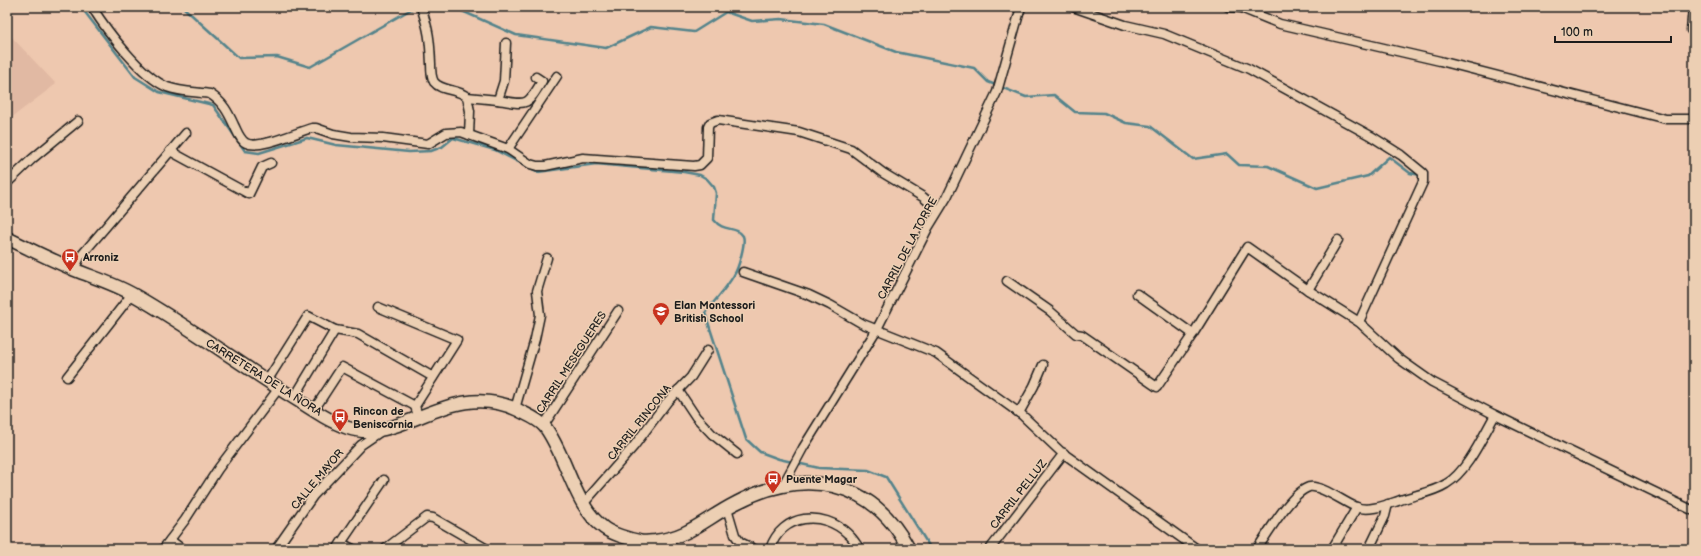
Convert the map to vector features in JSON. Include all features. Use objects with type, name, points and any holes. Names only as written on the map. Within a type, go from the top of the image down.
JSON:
[{"type":"main road","name":"CARRETERA DE LA ÑORA","points":[[7,238],[74,270],[132,294],[294,398],[346,427],[368,432],[390,426],[417,411],[468,401],[501,404],[515,409],[544,425]]},
{"type":"main road","points":[[544,425],[556,446],[582,504],[604,529],[641,542],[670,539],[688,533],[727,508],[763,490],[783,485],[806,482],[827,484],[847,489],[864,498],[876,507],[891,522],[909,549]]},
{"type":"street","points":[[92,7],[109,32],[156,81],[169,88],[210,94],[220,102],[229,115],[241,139],[246,143],[260,144],[316,128],[333,134],[394,139],[428,144],[446,133],[452,132],[469,134],[508,149],[530,164],[537,166],[582,158],[700,165],[707,158],[708,127],[710,123],[718,120],[799,132],[851,149],[889,177],[922,197],[938,210]]},
{"type":"street","points":[[421,7],[430,36],[432,76],[434,82],[439,86],[461,92],[467,97],[522,104],[532,99],[542,81],[536,77]]},
{"type":"street","name":"CARRIL DE LA TORRE","points":[[783,485],[803,448],[877,329],[938,210],[947,197],[997,92],[1021,7]]},
{"type":"street","points":[[1073,7],[1125,25],[1164,34],[1248,69],[1371,136],[1400,155],[1423,173],[1423,182],[1359,322]]},
{"type":"street","points":[[1228,7],[1241,8],[1280,24],[1440,61],[1666,120],[1694,119]]},
{"type":"street","points":[[1691,30],[1693,7]]},
{"type":"street","points":[[498,100],[504,81],[506,43]]},
{"type":"street","points":[[508,149],[557,76]]},
{"type":"street","points":[[467,97],[470,111],[469,134]]},
{"type":"street","points":[[7,183],[32,159],[78,121]]},
{"type":"street","points":[[74,270],[80,257],[186,133]]},
{"type":"street","points":[[170,151],[249,194],[262,167],[271,163]]},
{"type":"street","points":[[1308,290],[1338,240]]},
{"type":"street","points":[[1007,281],[1050,311],[1076,334],[1082,335],[1157,387],[1193,334],[1247,246],[1308,290],[1359,322],[1380,343],[1421,376],[1495,415],[1694,511]]},
{"type":"street","points":[[515,409],[535,339],[540,314],[537,292],[547,258]]},
{"type":"street","points":[[743,272],[809,295],[863,324],[936,353],[1018,413],[1064,453],[1197,549]]},
{"type":"street","points":[[67,377],[132,294]]},
{"type":"street","points":[[1137,294],[1193,334]]},
{"type":"street","points":[[314,410],[342,367],[417,411],[434,377],[457,340],[378,307]]},
{"type":"street","name":"CARRIL MESEGUERES","points":[[544,425],[618,311]]},
{"type":"street","points":[[267,381],[308,316],[335,330],[358,334],[434,377]]},
{"type":"street","points":[[294,398],[335,330]]},
{"type":"street","name":"CARRIL RINCONA","points":[[582,504],[624,458],[667,402],[691,377],[708,350]]},
{"type":"street","points":[[1018,413],[1034,386],[1043,365]]},
{"type":"street","points":[[163,549],[220,465],[279,388]]},
{"type":"street","points":[[678,390],[696,417],[712,434],[738,454]]},
{"type":"street","points":[[1257,549],[1297,495],[1307,488],[1317,487],[1357,507],[1371,508],[1438,488],[1453,479],[1475,451],[1495,415]]},
{"type":"street","name":"CALLE MAYOR","points":[[276,549],[313,496],[361,445],[390,426]]},
{"type":"street","points":[[346,427],[360,437],[361,445]]},
{"type":"street","name":"CARRIL PELLUZ","points":[[990,549],[1064,453]]},
{"type":"street","points":[[353,549],[339,546],[384,480]]},
{"type":"street","points":[[1369,549],[1385,516],[1388,504]]},
{"type":"street","points":[[1332,549],[1357,507]]},
{"type":"street","points":[[727,508],[735,534],[740,542],[754,549]]},
{"type":"street","points":[[385,549],[427,517],[433,518],[487,549]]},
{"type":"street","points":[[770,549],[773,542],[788,524],[798,519],[810,518],[822,520],[839,528],[848,534],[860,549]]},
{"type":"street","points":[[170,540],[182,549]]},
{"type":"shaded area","points":[[7,32],[56,84],[7,121]]},
{"type":"waterway","points":[[81,7],[135,77],[159,92],[213,105],[245,151],[259,153],[307,138],[336,145],[409,152],[431,151],[442,147],[453,138],[495,150],[538,172],[596,164],[684,172],[700,175],[707,179],[714,187],[716,193],[714,220],[721,226],[737,231],[743,236],[744,239],[736,272],[705,313],[746,439],[760,452],[779,459],[819,468],[868,470],[886,477],[931,549]]},
{"type":"waterway","points":[[183,7],[239,58],[277,57],[310,67],[415,7]]},
{"type":"waterway","points":[[453,7],[516,35],[606,48],[651,27],[694,32],[726,12],[752,21],[781,19],[824,24],[896,52],[974,68],[988,82],[1026,97],[1054,95],[1075,112],[1104,113],[1126,123],[1150,126],[1193,159],[1227,154],[1239,165],[1268,166],[1317,188],[1368,176],[1389,157],[1410,173],[1420,175]]},
{"type":"place","name":"Arroniz","points":[[70,272]]},
{"type":"place","name":"Elan Montessori British School","points":[[661,326]]},
{"type":"place","name":"Rincon de Beniscornia","points":[[340,432]]},
{"type":"place","name":"Puente Magar","points":[[773,494]]}]
